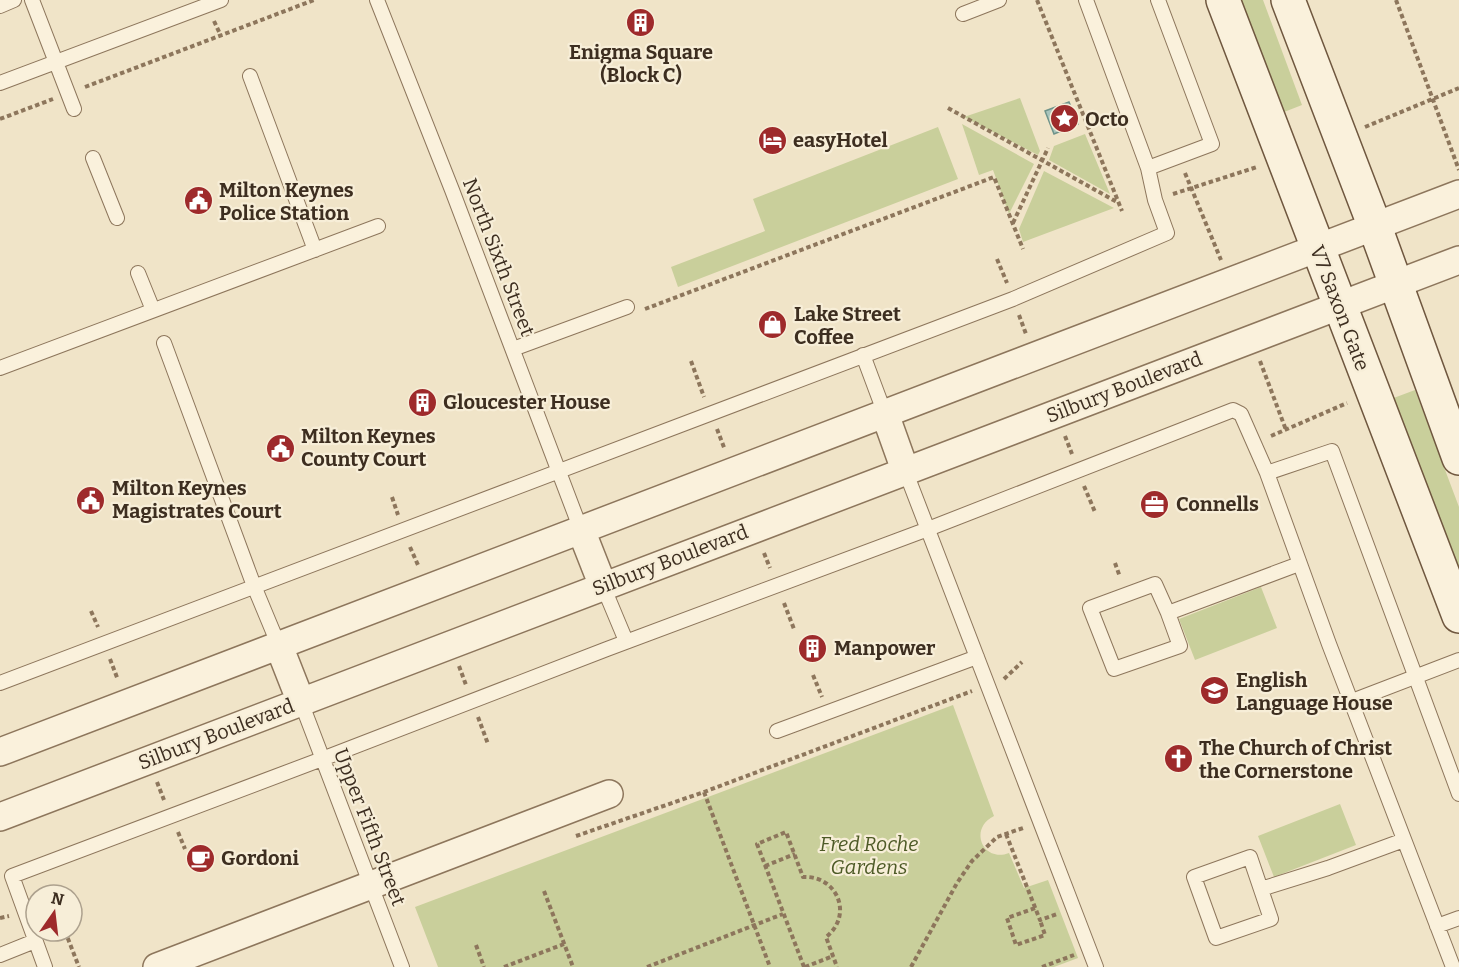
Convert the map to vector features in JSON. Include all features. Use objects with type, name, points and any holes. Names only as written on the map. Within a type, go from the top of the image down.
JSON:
[{"type":"street","name":"V7 Saxon Gate","points":[[1223,0],[1459,616]]},
{"type":"street","points":[[1288,0],[1375,227],[1459,458]]},
{"type":"street","points":[[0,752],[1459,194]]},
{"type":"street","points":[[1395,285],[1454,262]]},
{"type":"street","name":"Silbury Boulevard","points":[[0,817],[1339,304],[1395,285]]},
{"type":"street","points":[[885,414],[905,470]]},
{"type":"street","points":[[581,530],[603,586]]},
{"type":"street","points":[[279,645],[301,702]]},
{"type":"street","points":[[157,967],[609,794]]},
{"type":"lane","points":[[0,6],[14,0]]},
{"type":"lane","points":[[32,0],[74,109]]},
{"type":"lane","points":[[0,83],[221,0]]},
{"type":"lane","name":"North Sixth Street","points":[[377,0],[581,530]]},
{"type":"lane","points":[[963,14],[999,0]]},
{"type":"lane","points":[[0,683],[1013,298],[1167,233],[1155,200],[1148,168],[1086,0]]},
{"type":"lane","points":[[1148,168],[1212,144],[1158,0]]},
{"type":"lane","points":[[250,76],[315,250]]},
{"type":"lane","points":[[93,158],[117,218]]},
{"type":"lane","points":[[0,369],[378,226]]},
{"type":"lane","points":[[138,273],[153,310]]},
{"type":"lane","points":[[513,349],[627,307]]},
{"type":"lane","points":[[164,343],[254,586],[279,645]]},
{"type":"lane","points":[[862,355],[885,414]]},
{"type":"lane","points":[[24,910],[12,876],[626,641],[928,529],[1233,410],[1241,414],[1267,473],[1299,564],[1453,967]]},
{"type":"lane","points":[[1267,473],[1332,451],[1459,794]]},
{"type":"lane","points":[[905,470],[1096,967]]},
{"type":"lane","points":[[1168,613],[1299,564]]},
{"type":"lane","points":[[1155,585],[1168,613],[1180,646],[1114,669],[1090,608],[1155,585]]},
{"type":"lane","points":[[603,586],[626,641]]},
{"type":"lane","points":[[777,731],[977,657]]},
{"type":"lane","points":[[1352,701],[1459,660]]},
{"type":"lane","name":"Upper Fifth Street","points":[[301,702],[402,967]]},
{"type":"lane","points":[[1261,889],[1328,868],[1404,840]]},
{"type":"lane","points":[[1250,857],[1261,889],[1271,919],[1216,938],[1194,877],[1250,857]]},
{"type":"lane","points":[[1437,926],[1459,918]]},
{"type":"lane","points":[[0,954],[30,943]]},
{"type":"lane","points":[[36,943],[45,967]]},
{"type":"path","points":[[0,119],[314,0]]},
{"type":"path","points":[[1036,0],[1122,211]]},
{"type":"path","points":[[1396,0],[1459,171]]},
{"type":"path","points":[[1359,130],[1459,88]]},
{"type":"path","points":[[948,108],[1118,202]]},
{"type":"path","points":[[1012,223],[1048,148]]},
{"type":"path","points":[[1155,200],[1265,165]]},
{"type":"path","points":[[627,307],[630,315],[994,177],[1023,249]]},
{"type":"path","points":[[1191,189],[1222,262]]},
{"type":"path","points":[[997,259],[1034,357]]},
{"type":"path","points":[[1257,352],[1286,430],[1354,400]]},
{"type":"path","points":[[1056,412],[1095,512]]},
{"type":"path","points":[[91,611],[126,704]]},
{"type":"path","points":[[565,840],[704,792],[987,686]]},
{"type":"path","points":[[147,760],[184,849]]},
{"type":"path","points":[[704,792],[770,967]]},
{"type":"path","points":[[911,967],[957,883],[989,844],[997,837],[1040,822]]},
{"type":"path","points":[[833,956],[805,967],[757,844],[786,832],[803,877],[816,877],[832,887],[839,900],[840,918],[826,937],[833,956],[837,967]]},
{"type":"path","points":[[1006,834],[1040,920],[1045,935],[1016,945],[1006,918],[1035,908]]},
{"type":"path","points":[[765,866],[795,854]]},
{"type":"path","points":[[544,891],[573,967]]},
{"type":"path","points":[[647,967],[783,914]]},
{"type":"path","points":[[1040,920],[1059,914],[1062,924]]},
{"type":"path","points":[[70,943],[79,967]]},
{"type":"path","points":[[504,967],[564,944]]},
{"type":"path","points":[[476,945],[484,967]]},
{"type":"path","points":[[1070,945],[1074,955]]},
{"type":"path","points":[[1042,967],[1089,950]]},
{"type":"green space","points":[[1236,0],[1263,0],[1302,105],[1279,114]]},
{"type":"green space","points":[[1020,98],[1040,151],[1038,155],[964,117]]},
{"type":"green space","points":[[962,124],[1034,164],[1009,214],[993,170],[979,175]]},
{"type":"green space","points":[[938,127],[958,179],[678,287],[671,267],[765,231],[753,199]]},
{"type":"green space","points":[[1085,134],[1110,194],[1049,160],[1054,146]]},
{"type":"green space","points":[[1044,171],[1114,208],[1023,242],[1019,229]]},
{"type":"green space","points":[[1415,390],[1459,507],[1459,578],[1391,399]]},
{"type":"green space","points":[[1261,587],[1277,628],[1195,660],[1179,619]]},
{"type":"green space","name":"Fred Roche Gardens","points":[[953,705],[994,816],[986,822],[982,829],[980,836],[982,843],[992,853],[1000,855],[1009,853],[1024,888],[1048,880],[1078,958],[1054,967],[438,967],[415,907]]},
{"type":"green space","points":[[1340,804],[1356,845],[1274,877],[1258,836]]},
{"type":"water","points":[[1069,102],[1078,124],[1054,134],[1045,111]]},
{"type":"place","name":"Enigma Square (Block C)","points":[[641,22]]},
{"type":"place","name":"Octo","points":[[1064,119]]},
{"type":"place","name":"easyHotel","points":[[772,140]]},
{"type":"place","name":"Milton Keynes Police Station","points":[[198,201]]},
{"type":"place","name":"Lake Street Coffee","points":[[773,325]]},
{"type":"place","name":"Gloucester House","points":[[422,402]]},
{"type":"place","name":"Milton Keynes County Court","points":[[280,448]]},
{"type":"place","name":"Milton Keynes Magistrates Court","points":[[91,500]]},
{"type":"place","name":"Connells","points":[[1155,504]]},
{"type":"place","name":"Manpower","points":[[813,648]]},
{"type":"place","name":"English Language House","points":[[1215,691]]},
{"type":"place","name":"The Church of Christ the Cornerstone","points":[[1178,759]]},
{"type":"place","name":"Gordoni","points":[[200,858]]}]
